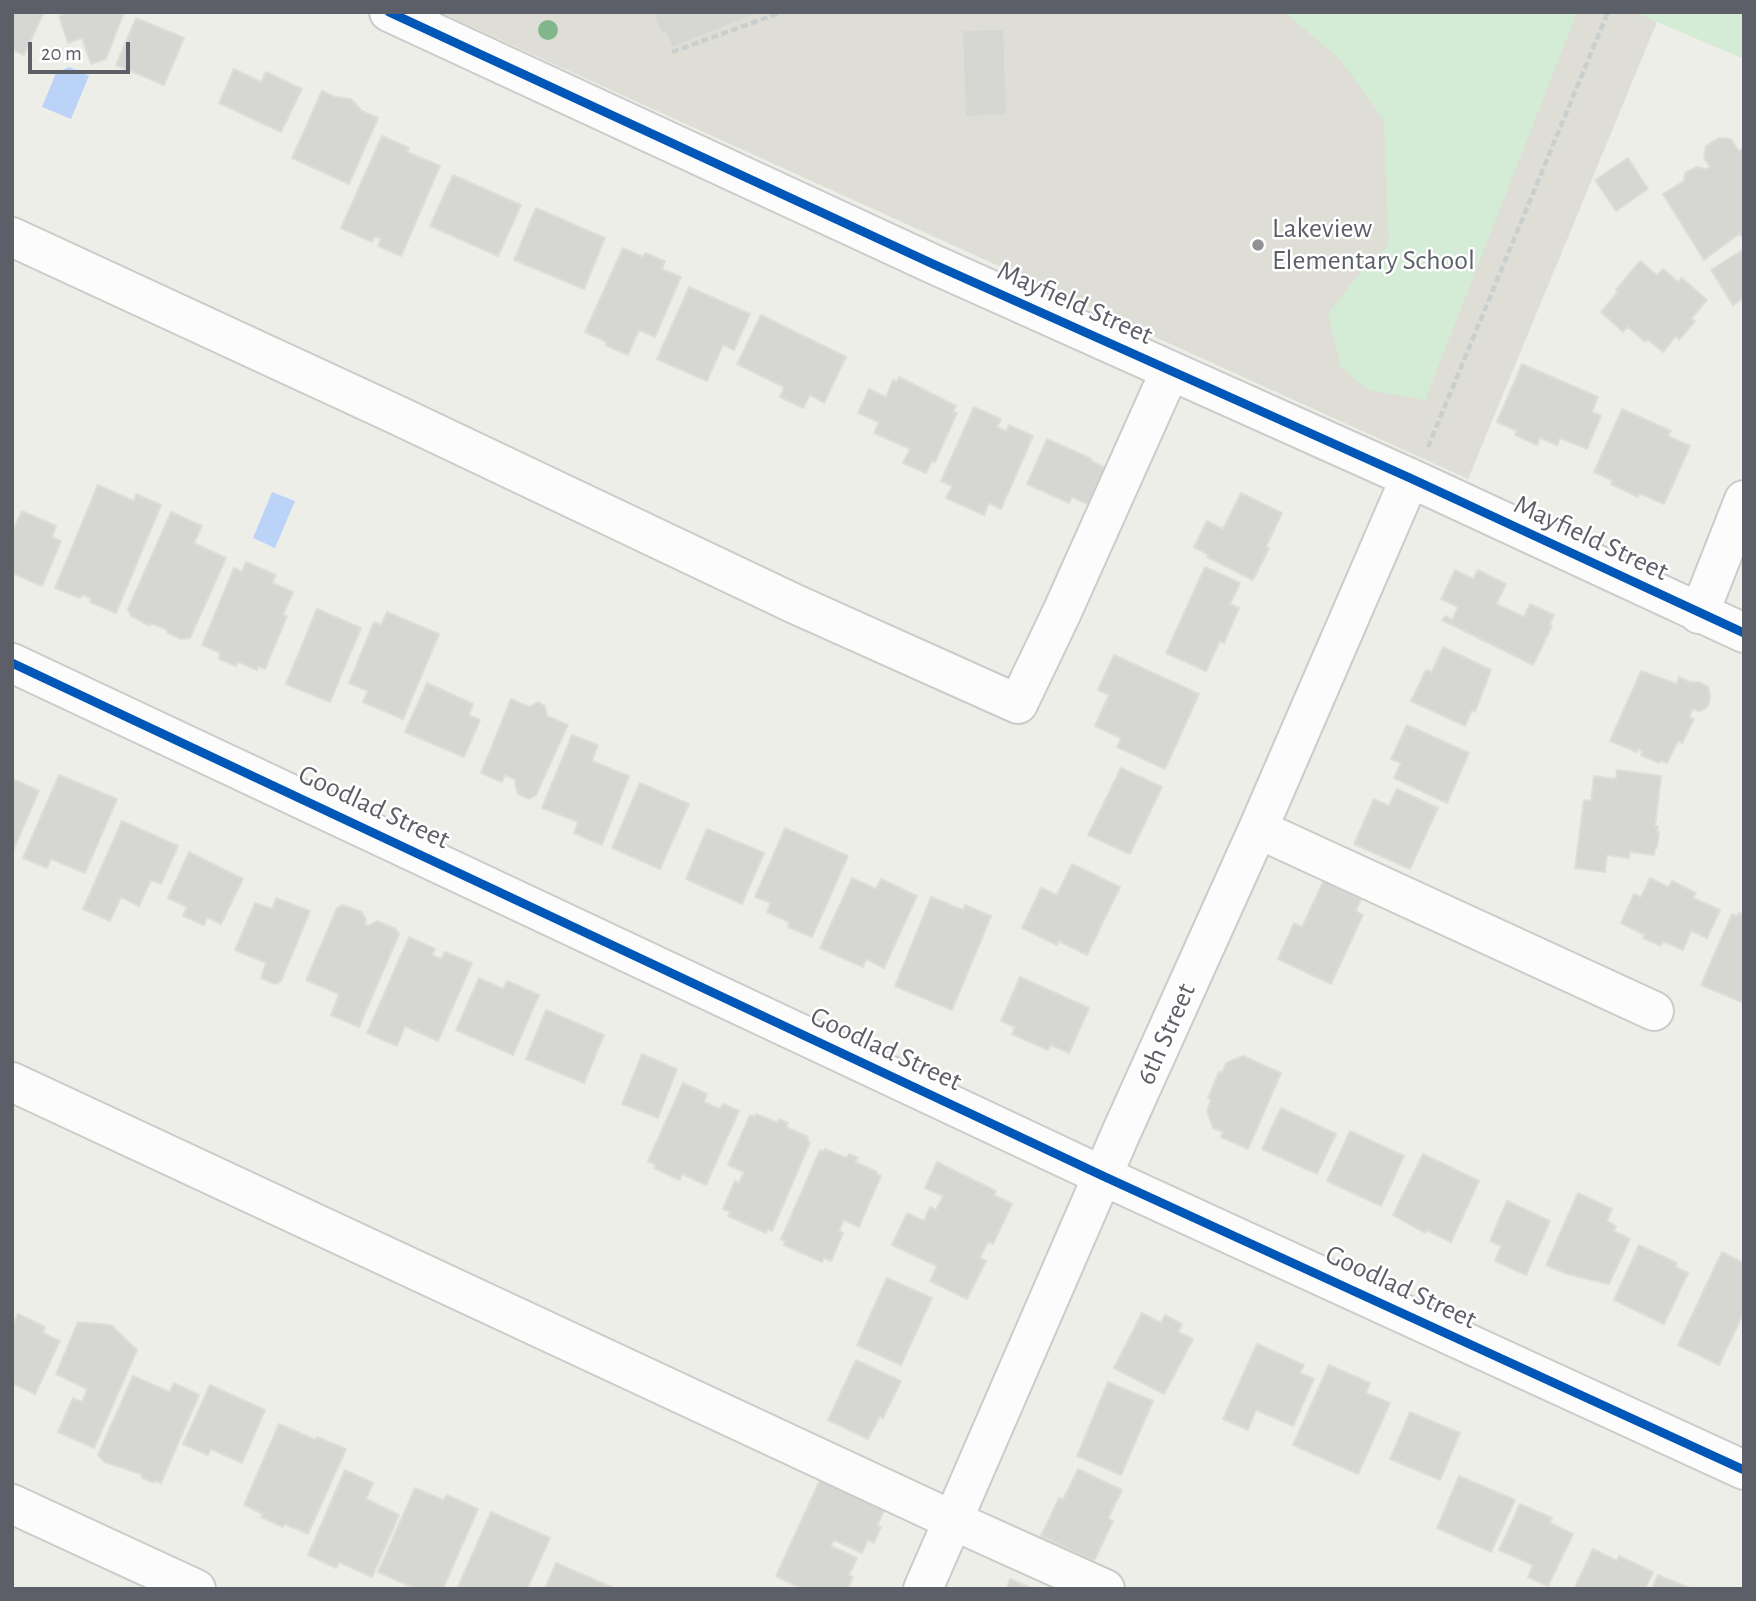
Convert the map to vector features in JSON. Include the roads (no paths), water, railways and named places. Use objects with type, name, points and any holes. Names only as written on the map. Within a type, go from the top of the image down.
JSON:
[{"type":"street","name":"Mayfield Street","points":[[389,12],[1170,371],[1418,463],[1699,614],[1744,633]]},
{"type":"street","points":[[12,237],[410,421],[795,604],[1018,704],[1170,371]]},
{"type":"street","name":"6th Street","points":[[923,1589],[1418,463]]},
{"type":"street","points":[[1699,614],[1744,500]]},
{"type":"street","name":"Goodlad Street","points":[[12,663],[1103,1176],[1744,1470]]},
{"type":"street","points":[[1258,829],[1654,1011]]},
{"type":"street","points":[[12,1082],[1104,1589]]},
{"type":"street","points":[[12,1504],[196,1589]]},
{"type":"water","points":[[69,67],[89,76],[71,119],[42,107],[56,73]]},
{"type":"water","points":[[272,492],[295,501],[275,548],[253,538]]},
{"type":"place","name":"Lakeview Elementary School","points":[[1258,245]]}]
